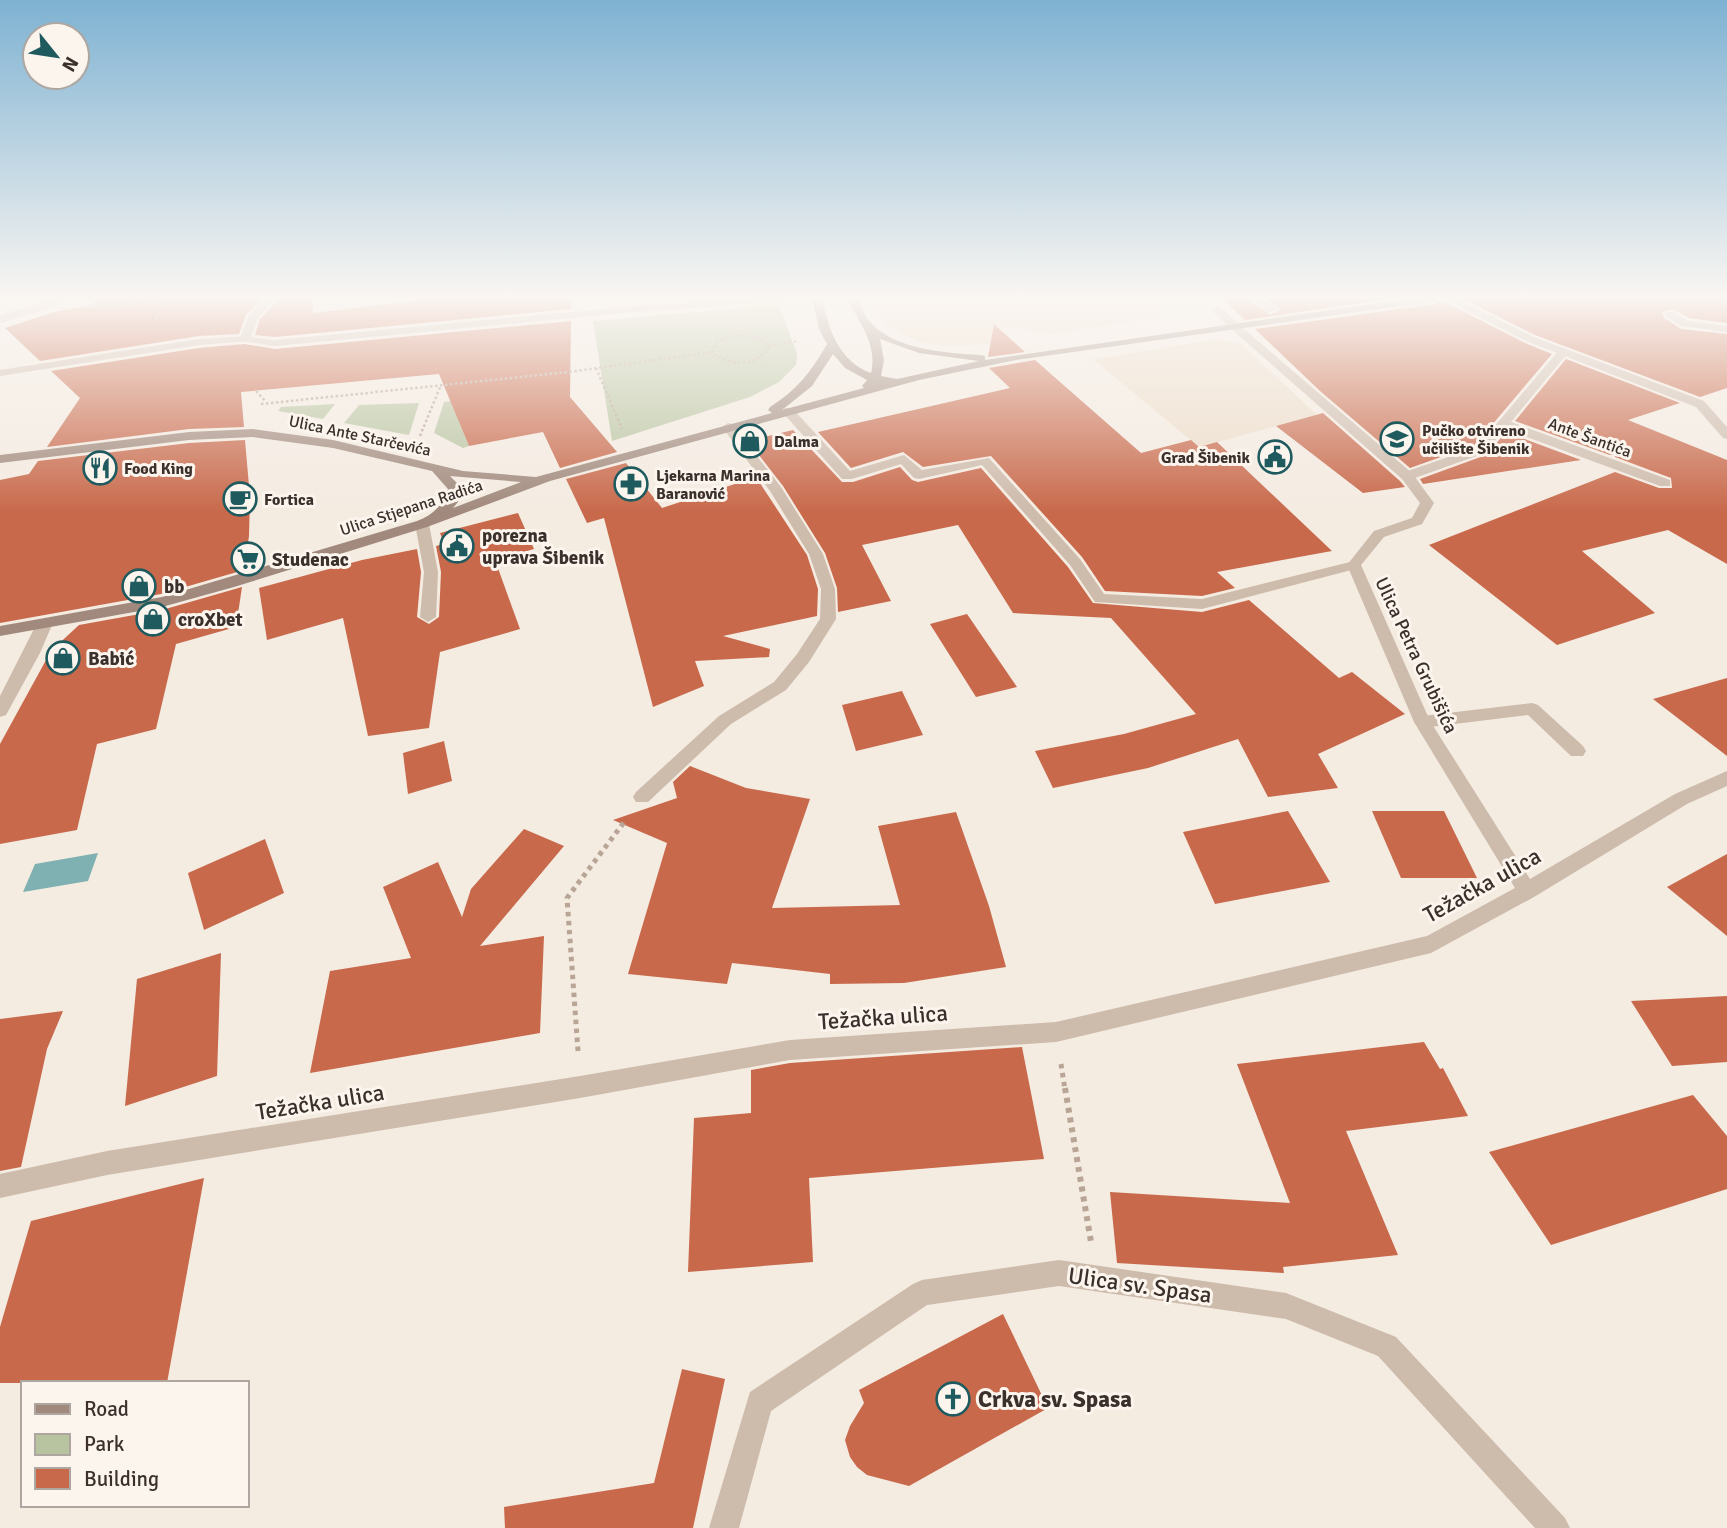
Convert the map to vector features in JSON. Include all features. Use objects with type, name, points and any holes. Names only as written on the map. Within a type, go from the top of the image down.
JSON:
[{"type":"main road","points":[[760,419],[806,388],[821,369]]},
{"type":"main road","points":[[857,369],[876,379],[904,381],[959,369]]},
{"type":"main road","points":[[860,392],[876,379],[879,369]]},
{"type":"main road","name":"Ulica Stjepana Radića","points":[[0,631],[162,602],[229,584],[427,522],[545,478],[904,381]]},
{"type":"main road","name":"Ulica Ante Starčevića","points":[[0,459],[189,436],[253,433],[333,444],[434,468],[497,479],[545,478]]},
{"type":"main road","points":[[427,522],[447,509],[454,494],[451,482],[434,468]]},
{"type":"street","points":[[0,373],[24,369]]},
{"type":"street","name":"Ulica Petra Grubišića","points":[[1284,369],[1407,476],[1427,503],[1417,520],[1379,534],[1354,565],[1422,722],[1527,891]]},
{"type":"street","points":[[1407,476],[1481,450],[1549,369]]},
{"type":"street","points":[[1609,369],[1700,404],[1727,435]]},
{"type":"street","points":[[788,411],[848,476],[904,458],[919,475],[985,461],[1075,562],[1100,599],[1202,604],[1354,565]]},
{"type":"street","name":"Ante Šantića","points":[[1504,424],[1665,483]]},
{"type":"street","points":[[642,797],[725,720],[780,686],[803,659],[828,619],[828,589],[816,554],[776,491],[728,427]]},
{"type":"street","points":[[427,522],[430,572],[428,617]]},
{"type":"street","points":[[0,711],[44,625]]},
{"type":"street","points":[[1422,722],[1532,709],[1577,751]]},
{"type":"street","name":"Težačka ulica","points":[[0,1186],[107,1163],[580,1087],[790,1050],[1056,1032],[1431,944],[1527,891],[1681,799],[1727,778]]},
{"type":"street","name":"Ulica sv. Spasa","points":[[724,1528],[760,1402],[922,1293],[1059,1273],[1286,1306],[1387,1346],[1555,1528]]},
{"type":"path","points":[[255,407],[266,402],[584,369]]},
{"type":"path","points":[[597,369],[624,433]]},
{"type":"path","points":[[410,462],[441,385]]},
{"type":"path","points":[[256,391],[266,402]]},
{"type":"path","points":[[580,1087],[566,898],[642,797]]},
{"type":"path","points":[[1056,1032],[1097,1279]]},
{"type":"green space","points":[[601,369],[792,369],[779,382],[750,397],[612,441]]},
{"type":"green space","points":[[527,392],[459,422],[469,446],[463,448],[434,433],[444,402]]},
{"type":"green space","points":[[419,403],[409,435],[344,423],[359,405]]},
{"type":"green space","points":[[335,404],[323,419],[278,411],[281,407]]},
{"type":"shaded area","points":[[1105,369],[1268,369],[1317,415],[1199,447]]},
{"type":"water","points":[[98,853],[88,881],[23,892],[35,864]]},
{"type":"building","points":[[570,369],[570,397],[617,452],[560,468],[543,432],[469,446],[439,374],[241,392],[244,427],[189,429],[47,447],[80,398],[51,371]]},
{"type":"building","points":[[990,369],[1046,369],[1141,453],[1191,440],[1199,447],[1217,442],[1332,551],[1217,572],[1235,588],[1202,596],[1105,591],[1082,557],[991,456],[923,467],[903,452],[851,468],[818,432],[1010,388]]},
{"type":"building","points":[[1297,369],[1539,369],[1475,445],[1410,468]]},
{"type":"building","points":[[1558,369],[1593,369],[1680,403],[1628,420],[1727,460],[1727,564],[1668,530],[1582,551],[1655,613],[1557,645],[1429,545],[1615,472],[1659,488],[1672,488],[1671,478],[1615,455],[1515,421]]},
{"type":"building","points":[[1626,369],[1727,369],[1727,388],[1700,397]]},
{"type":"building","points":[[1323,413],[1405,487],[1363,493],[1276,426]]},
{"type":"building","points":[[793,430],[842,482],[853,482],[900,467],[912,480],[918,482],[981,468],[1068,567],[1093,603],[1202,612],[1249,600],[1339,678],[1352,672],[1405,714],[1318,754],[1338,788],[1268,797],[1238,739],[1148,768],[1053,788],[1035,751],[1124,734],[1196,714],[1111,618],[1013,613],[958,525],[862,545],[891,601],[838,612],[837,588],[825,553],[783,486],[748,441]]},
{"type":"building","points":[[1506,432],[1581,460],[1423,484],[1420,479],[1486,455]]},
{"type":"building","points":[[245,440],[250,497],[249,536],[244,570],[161,594],[0,623],[0,480],[29,474],[38,461],[189,443]]},
{"type":"building","points":[[626,463],[662,508],[756,477],[807,555],[818,589],[817,616],[723,636],[770,649],[769,657],[695,661],[704,686],[653,707],[604,518],[587,523],[566,479]]},
{"type":"building","points":[[518,513],[534,549],[495,560],[520,629],[440,652],[429,728],[368,736],[343,618],[267,640],[259,588],[362,560],[417,549],[421,572],[417,617],[429,624],[439,617],[441,572],[436,546],[444,544],[440,533]]},
{"type":"building","points":[[242,587],[236,627],[176,644],[156,729],[97,744],[77,830],[0,844],[0,744],[51,651],[79,625],[162,610]]},
{"type":"building","points":[[967,614],[1017,687],[976,697],[930,624]]},
{"type":"building","points":[[1727,678],[1727,756],[1653,699]]},
{"type":"building","points":[[902,691],[923,735],[856,751],[842,705]]},
{"type":"building","points":[[444,741],[452,781],[408,794],[403,753]]},
{"type":"building","points":[[690,766],[746,788],[810,799],[772,908],[900,905],[878,826],[956,812],[989,906],[1006,967],[904,983],[830,984],[830,974],[732,963],[727,984],[628,974],[667,843],[613,820],[677,798],[673,782]]},
{"type":"building","points":[[1288,811],[1330,882],[1215,904],[1183,832]]},
{"type":"building","points":[[1372,811],[1444,811],[1477,878],[1401,878]]},
{"type":"building","points":[[524,829],[564,846],[480,946],[544,936],[540,1033],[310,1073],[330,971],[411,958],[383,887],[438,862],[462,917],[471,889]]},
{"type":"building","points":[[265,839],[284,893],[204,930],[188,873]]},
{"type":"building","points":[[1727,854],[1727,936],[1667,887]]},
{"type":"building","points":[[221,953],[217,1076],[125,1106],[137,979]]},
{"type":"building","points":[[1727,996],[1727,1062],[1672,1066],[1631,1001]]},
{"type":"building","points":[[63,1011],[47,1049],[21,1167],[0,1171],[0,1019]]},
{"type":"building","points":[[1424,1042],[1440,1069],[1443,1068],[1468,1116],[1346,1131],[1398,1255],[1283,1267],[1284,1273],[1117,1263],[1110,1192],[1290,1203],[1237,1064]]},
{"type":"building","points":[[1022,1047],[1044,1159],[809,1178],[813,1262],[688,1272],[694,1118],[751,1113],[751,1070],[790,1063]]},
{"type":"building","points":[[1693,1095],[1727,1136],[1727,1189],[1551,1245],[1489,1152]]},
{"type":"building","points":[[204,1178],[167,1381],[0,1383],[0,1327],[31,1221]]},
{"type":"building","name":"Crkva sv. Spasa","points":[[1003,1314],[1048,1408],[909,1486],[867,1475],[857,1467],[850,1457],[845,1440],[864,1403],[859,1390]]},
{"type":"building","points":[[682,1369],[725,1379],[693,1528],[505,1528],[504,1507],[654,1483]]},
{"type":"place","name":"Pučko otvireno učilište Šibenik","points":[[1397,439]]},
{"type":"place","name":"Dalma","points":[[750,441]]},
{"type":"place","name":"Grad Šibenik","points":[[1275,457]]},
{"type":"place","name":"Food King","points":[[100,468]]},
{"type":"place","name":"Ljekarna Marina Baranović","points":[[631,484]]},
{"type":"place","name":"Fortica","points":[[240,499]]},
{"type":"place","name":"porezna uprava Šibenik","points":[[457,546]]},
{"type":"place","name":"Studenac","points":[[248,559]]},
{"type":"place","name":"bb","points":[[139,586]]},
{"type":"place","name":"croXbet","points":[[153,619]]},
{"type":"place","name":"Babić","points":[[63,658]]},
{"type":"place","name":"Crkva sv. Spasa","points":[[953,1399]]}]
